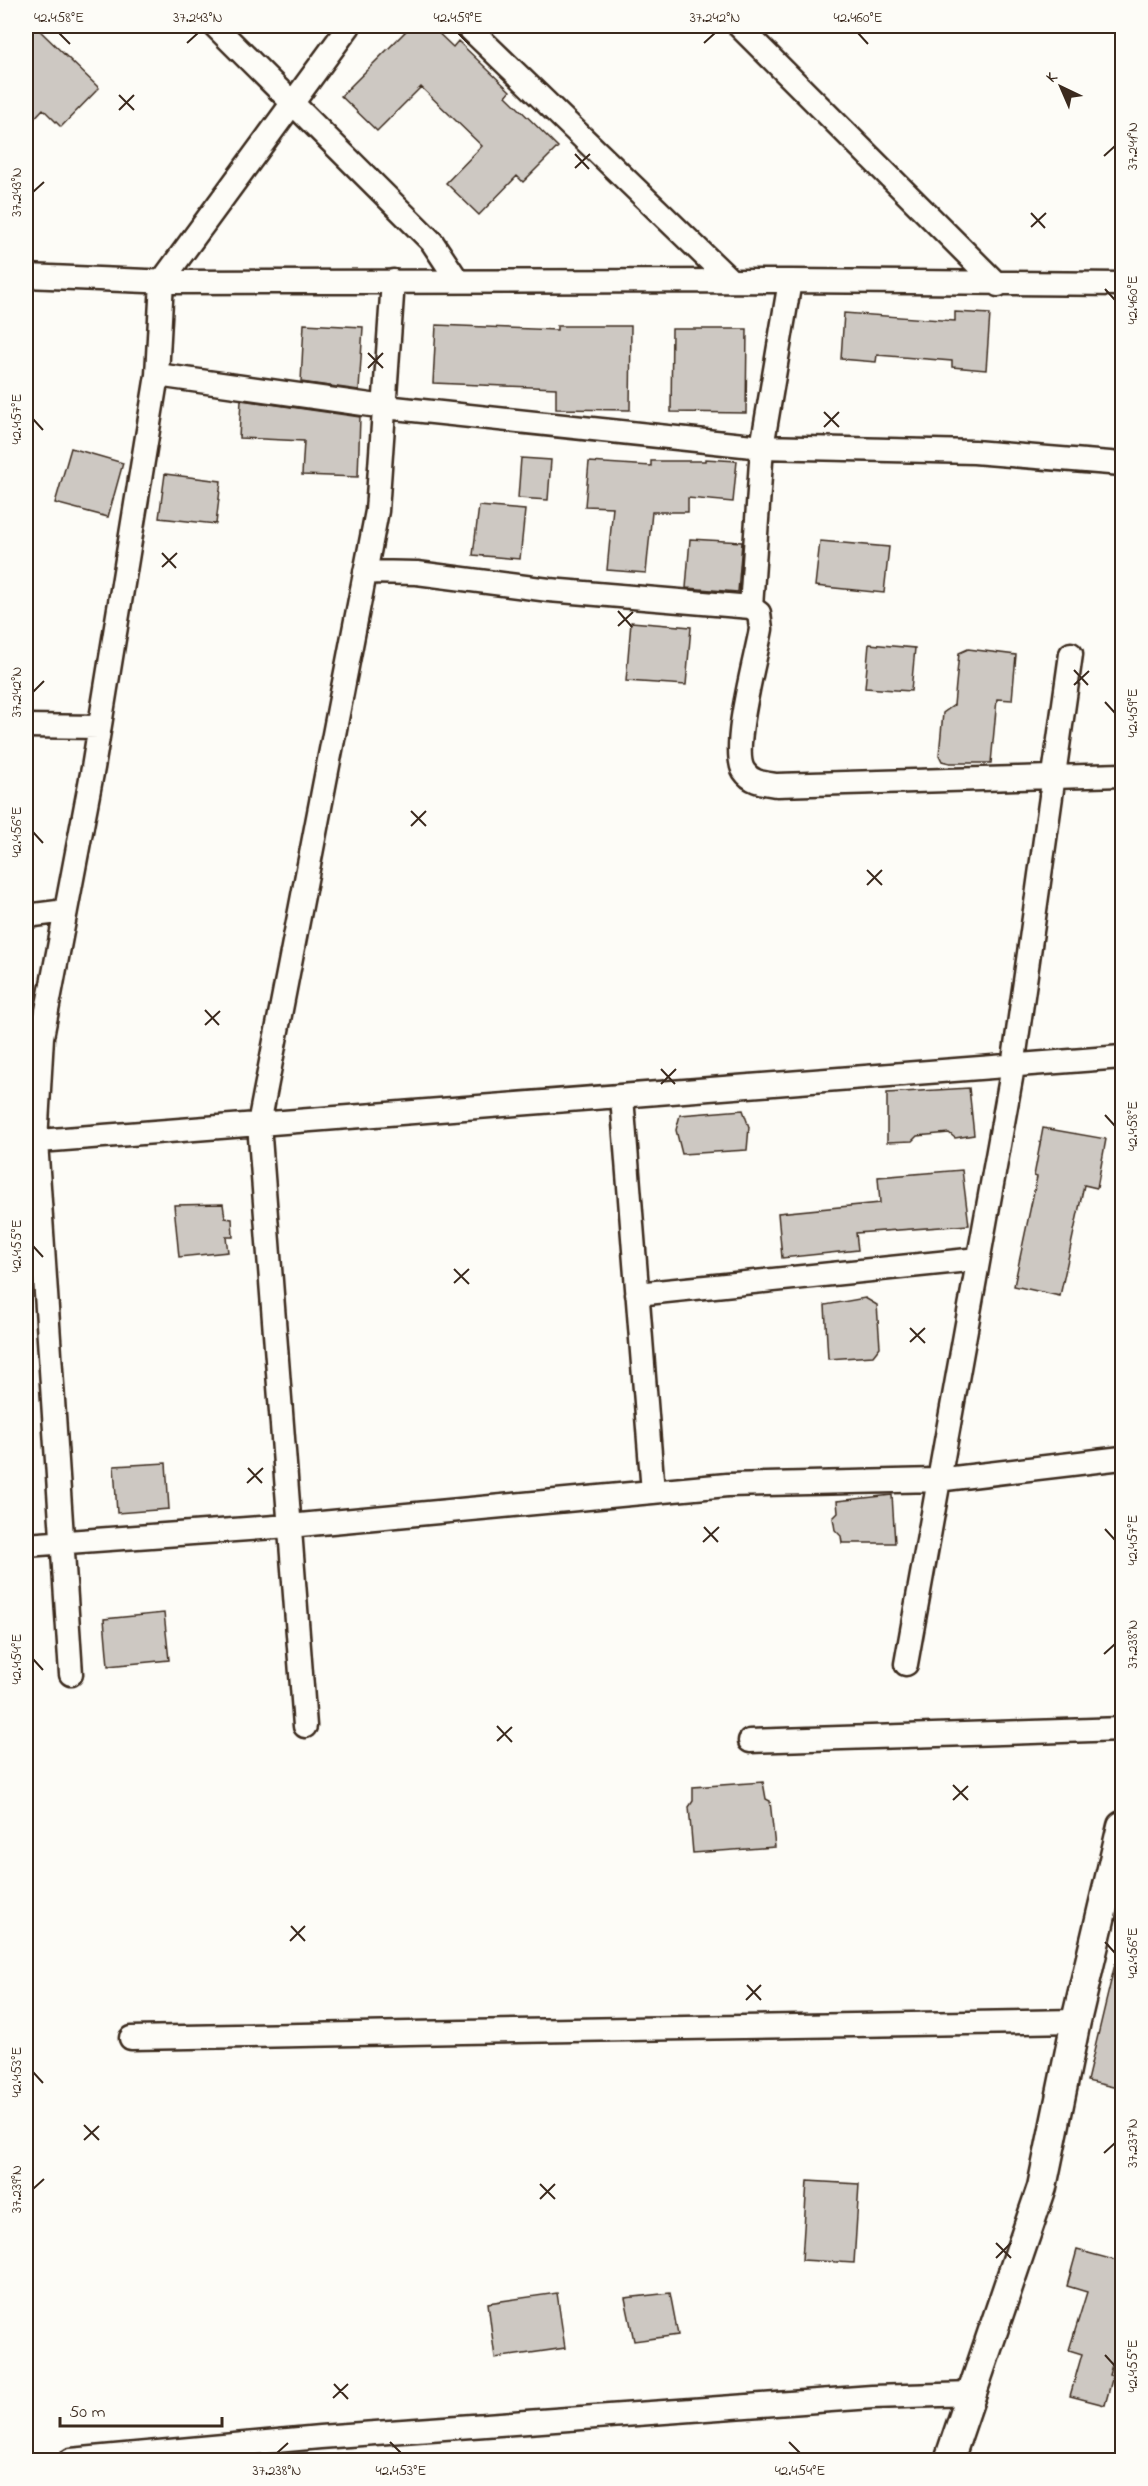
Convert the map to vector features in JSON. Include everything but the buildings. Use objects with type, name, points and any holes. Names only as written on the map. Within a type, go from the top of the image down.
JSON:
[{"type":"street","points":[[215,26],[432,242],[458,281]]},
{"type":"street","points":[[71,1674],[63,1542],[31,1141],[42,1037],[99,727],[157,375],[162,281],[350,26]]},
{"type":"street","points":[[467,26],[731,281]]},
{"type":"street","points":[[739,26],[998,285]]},
{"type":"street","points":[[26,276],[162,281],[790,281],[998,285],[1122,284]]},
{"type":"street","points":[[305,1726],[259,1124],[377,511],[393,281]]},
{"type":"street","points":[[751,607],[762,447],[790,281]]},
{"type":"street","points":[[157,375],[385,407],[762,447],[974,452],[1122,464]]},
{"type":"street","points":[[365,572],[417,573],[549,590],[751,607],[759,613],[761,629],[738,747],[743,770],[753,781],[777,785],[1122,775]]},
{"type":"street","points":[[906,1664],[937,1480],[1013,1067],[1071,654]]},
{"type":"street","points":[[26,726],[99,727]]},
{"type":"street","points":[[26,916],[66,911]]},
{"type":"street","points":[[31,1141],[1122,1057]]},
{"type":"street","points":[[622,1096],[653,1492]]},
{"type":"street","points":[[637,1294],[978,1259]]},
{"type":"street","points":[[26,1545],[290,1526],[727,1485],[937,1480],[1122,1458]]},
{"type":"street","points":[[750,1741],[1122,1729]]},
{"type":"street","points":[[949,2460],[1042,2187],[1076,2021],[1122,1826]]},
{"type":"street","points":[[131,2038],[1076,2021]]},
{"type":"street","points":[[71,2460],[332,2436],[872,2397],[973,2394]]}]
